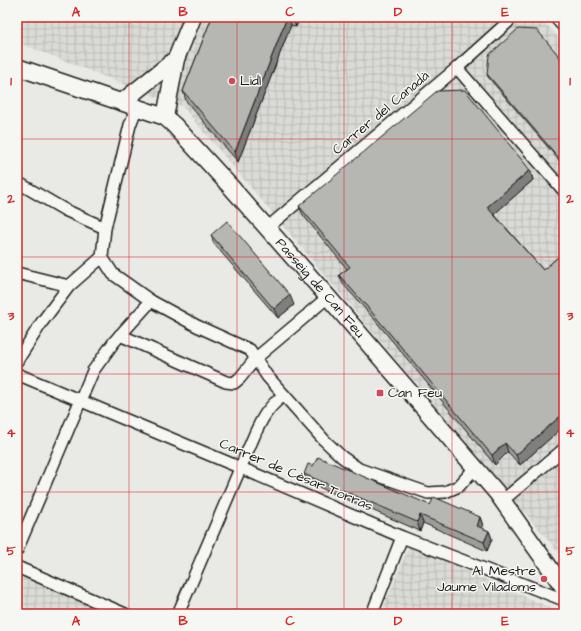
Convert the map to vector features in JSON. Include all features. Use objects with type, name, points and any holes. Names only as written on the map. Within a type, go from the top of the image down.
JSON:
[{"type":"street","points":[[165,117],[176,59],[193,17]]},
{"type":"street","name":"Carrer del Canadà","points":[[268,228],[457,68],[508,22],[511,17]]},
{"type":"street","points":[[556,17],[564,27]]},
{"type":"street","points":[[176,59],[130,104],[130,125],[105,228],[102,257],[114,274],[151,301],[196,326],[250,350],[267,376],[324,440],[342,457],[359,469],[428,493],[445,492],[459,486],[475,468]]},
{"type":"street","name":"Passeig de Can Feu","points":[[17,67],[165,117],[187,138],[268,228],[475,468],[502,501],[564,588]]},
{"type":"street","points":[[457,68],[564,191]]},
{"type":"street","points":[[17,182],[65,210],[105,228]]},
{"type":"street","points":[[17,361],[42,322],[69,286],[102,257]]},
{"type":"street","points":[[17,273],[69,286]]},
{"type":"street","points":[[120,335],[226,382],[234,383],[240,378],[256,358],[328,297]]},
{"type":"street","points":[[17,550],[93,371],[120,335],[151,301]]},
{"type":"street","name":"Carrer de Cèsar Torras","points":[[17,374],[402,537],[564,600]]},
{"type":"street","points":[[178,614],[264,415],[284,395]]},
{"type":"street","points":[[502,501],[564,449]]},
{"type":"street","points":[[372,614],[402,537]]},
{"type":"street","points":[[17,568],[125,614]]},
{"type":"shaded area","points":[[17,17],[537,17],[551,29],[564,44],[564,559],[182,106],[17,42]]},
{"type":"shaded area","points":[[409,546],[560,612],[564,610],[564,614],[381,614]]},
{"type":"shaded area","points":[[17,572],[113,614],[17,614]]},
{"type":"building","name":"Lidl","points":[[212,17],[287,17],[235,152],[183,91]]},
{"type":"building","points":[[518,29],[537,30],[564,62],[564,164],[487,74],[489,55]]},
{"type":"building","points":[[465,90],[530,170],[487,207],[543,270],[564,252],[564,413],[516,455],[505,443],[492,455],[339,275],[350,267],[299,206],[437,91]]},
{"type":"building","points":[[227,221],[290,295],[274,309],[211,235]]},
{"type":"building","points":[[318,457],[430,505],[434,497],[480,517],[477,526],[489,531],[484,542],[420,515],[417,522],[304,474],[308,464],[313,466]]},
{"type":"place","name":"Lidl","points":[[232,81]]},
{"type":"place","name":"Can Feu","points":[[380,393]]},
{"type":"place","name":"Al Mestre Jaume Viladoms","points":[[544,579]]}]
